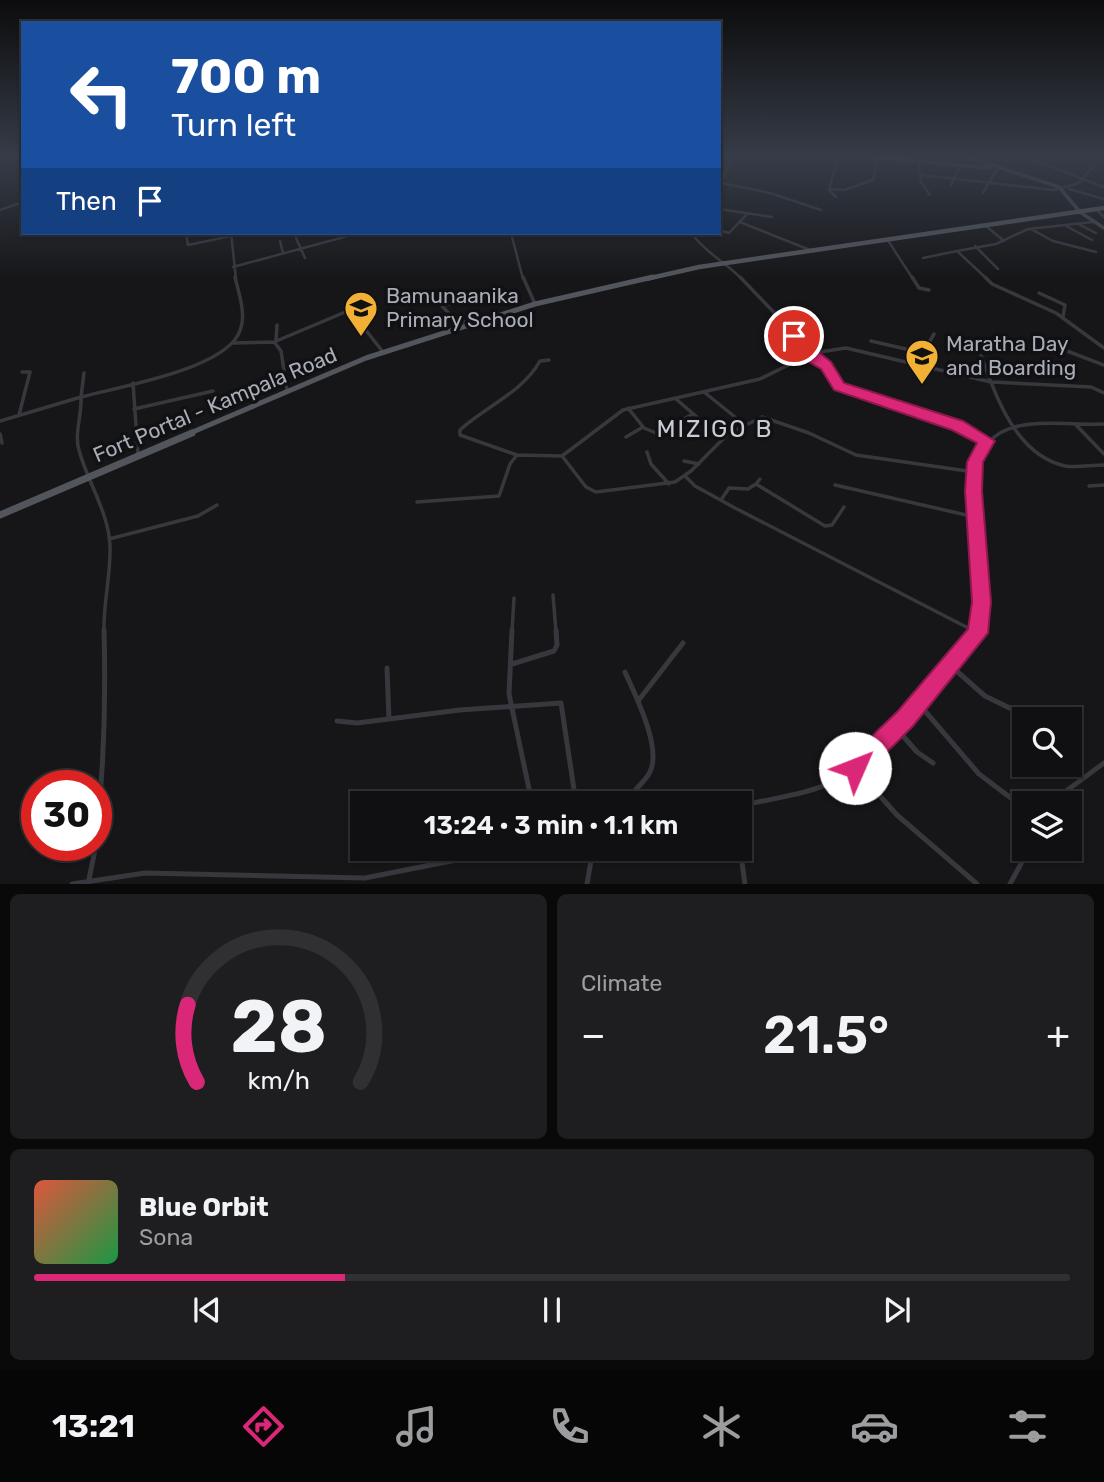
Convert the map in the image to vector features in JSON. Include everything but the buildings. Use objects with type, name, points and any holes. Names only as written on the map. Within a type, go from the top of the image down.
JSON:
[{"type":"main road","points":[[1070,197],[1080,212],[1104,228]]},
{"type":"main road","name":"Fort Portal - Kampala Road","points":[[0,515],[287,390],[384,352],[535,304],[669,273],[726,263],[1104,208]]},
{"type":"street","points":[[782,197],[821,211]]},
{"type":"street","points":[[0,210],[21,203]]},
{"type":"street","points":[[721,209],[772,216]]},
{"type":"street","points":[[1096,209],[1104,217]]},
{"type":"street","points":[[721,231],[729,233],[748,213]]},
{"type":"street","points":[[740,222],[812,251]]},
{"type":"street","points":[[923,258],[1004,241],[1031,229],[1093,222]]},
{"type":"street","points":[[1078,223],[1096,233]]},
{"type":"street","points":[[985,224],[1004,241]]},
{"type":"street","points":[[1064,225],[1092,240]]},
{"type":"street","points":[[1031,229],[1053,241],[1096,252]]},
{"type":"street","points":[[186,235],[188,245],[227,235]]},
{"type":"street","points":[[0,422],[203,363],[233,343],[243,321],[232,267],[231,235]]},
{"type":"street","points":[[232,267],[351,235]]},
{"type":"street","points":[[512,235],[526,290],[535,304]]},
{"type":"street","points":[[692,235],[706,253],[726,263],[826,366],[839,387],[958,426],[987,441]]},
{"type":"street","points":[[296,238],[305,258]]},
{"type":"street","points":[[887,239],[919,288],[929,290]]},
{"type":"street","points":[[280,241],[283,253]]},
{"type":"street","points":[[975,246],[998,269]]},
{"type":"street","points":[[957,251],[996,286],[1063,317],[1104,348]]},
{"type":"street","points":[[1039,293],[1065,304],[1063,317]]},
{"type":"street","points":[[467,299],[442,306],[455,320],[472,323]]},
{"type":"street","points":[[233,343],[275,342],[350,310],[365,322],[374,347],[384,352]]},
{"type":"street","points":[[277,326],[275,342],[281,351],[287,390]]},
{"type":"street","points":[[920,367],[923,354],[934,334]]},
{"type":"street","points":[[871,341],[923,354]]},
{"type":"street","points":[[1046,343],[1104,365]]},
{"type":"street","points":[[549,360],[540,361],[531,377],[496,404],[481,411],[460,430],[460,435],[476,443],[517,455],[562,456],[611,416],[628,408],[760,379],[811,353],[846,348],[990,382],[1091,387],[1104,393]]},
{"type":"street","points":[[981,356],[1009,426],[1060,464],[1104,465]]},
{"type":"street","points":[[19,415],[30,372],[22,372]]},
{"type":"street","points":[[84,373],[82,418],[76,436],[109,539],[103,645],[106,689],[103,770]]},
{"type":"street","points":[[133,383],[134,409],[138,423],[138,454]]},
{"type":"street","points":[[134,409],[213,391]]},
{"type":"street","points":[[704,392],[745,425]]},
{"type":"street","points":[[675,398],[693,414],[730,433]]},
{"type":"street","points":[[628,408],[643,427],[656,433],[693,414]]},
{"type":"street","points":[[562,456],[586,487],[596,492],[669,484],[685,476],[714,445],[730,433],[766,418],[809,433],[856,455],[974,472]]},
{"type":"street","points":[[752,803],[820,786],[855,768],[919,704],[978,633],[982,602],[974,472],[979,451],[987,441],[1009,426],[1104,424]]},
{"type":"street","points":[[1076,425],[1087,433],[1104,453]]},
{"type":"street","points":[[1087,433],[1090,425]]},
{"type":"street","points":[[626,437],[643,427]]},
{"type":"street","points":[[0,435],[2,443]]},
{"type":"street","points":[[647,452],[651,464],[669,484]]},
{"type":"street","points":[[417,502],[499,496],[510,464],[517,455]]},
{"type":"street","points":[[684,461],[699,464]]},
{"type":"street","points":[[685,476],[690,482],[721,500],[978,633]]},
{"type":"street","points":[[721,500],[729,488],[748,489],[760,479]]},
{"type":"street","points":[[755,484],[825,526],[832,525],[844,507]]},
{"type":"street","points":[[835,485],[975,517]]},
{"type":"street","points":[[1089,486],[1104,485]]},
{"type":"street","points":[[109,539],[198,516],[217,505]]},
{"type":"street","points":[[512,664],[554,651],[557,645],[554,594]]},
{"type":"street","points":[[514,598],[510,625],[510,708],[528,791]]},
{"type":"street","points":[[638,701],[670,665],[683,643]]},
{"type":"street","points":[[952,667],[985,696],[1012,709]]},
{"type":"street","points":[[387,668],[389,719]]},
{"type":"street","points":[[625,672],[638,701],[655,760],[651,771],[633,791]]},
{"type":"street","points":[[919,704],[979,774],[1012,799]]},
{"type":"street","points":[[337,721],[357,723],[562,705],[574,791]]},
{"type":"street","points":[[896,728],[917,752],[933,763]]},
{"type":"street","points":[[1067,791],[1104,763]]},
{"type":"street","points":[[855,768],[881,802],[920,839],[977,884]]},
{"type":"street","points":[[89,879],[93,861]]},
{"type":"street","points":[[72,884],[136,873],[364,878],[457,861]]},
{"type":"street","points":[[587,884],[591,861]]},
{"type":"street","points":[[742,861],[745,884]]},
{"type":"street","points":[[1010,884],[1022,861]]},
{"type":"place","name":"Bamunaanika Primary School","points":[[361,338]]},
{"type":"place","name":"Maratha Day and Boarding","points":[[922,386]]},
{"type":"district","name":"MIZIGO B","points":[[715,429]]},
{"type":"route","points":[[794,336],[813,353],[809,354],[812,357],[826,366],[839,387],[958,426],[987,441],[975,462],[973,491],[982,602],[978,633],[906,719],[855,768]]}]
